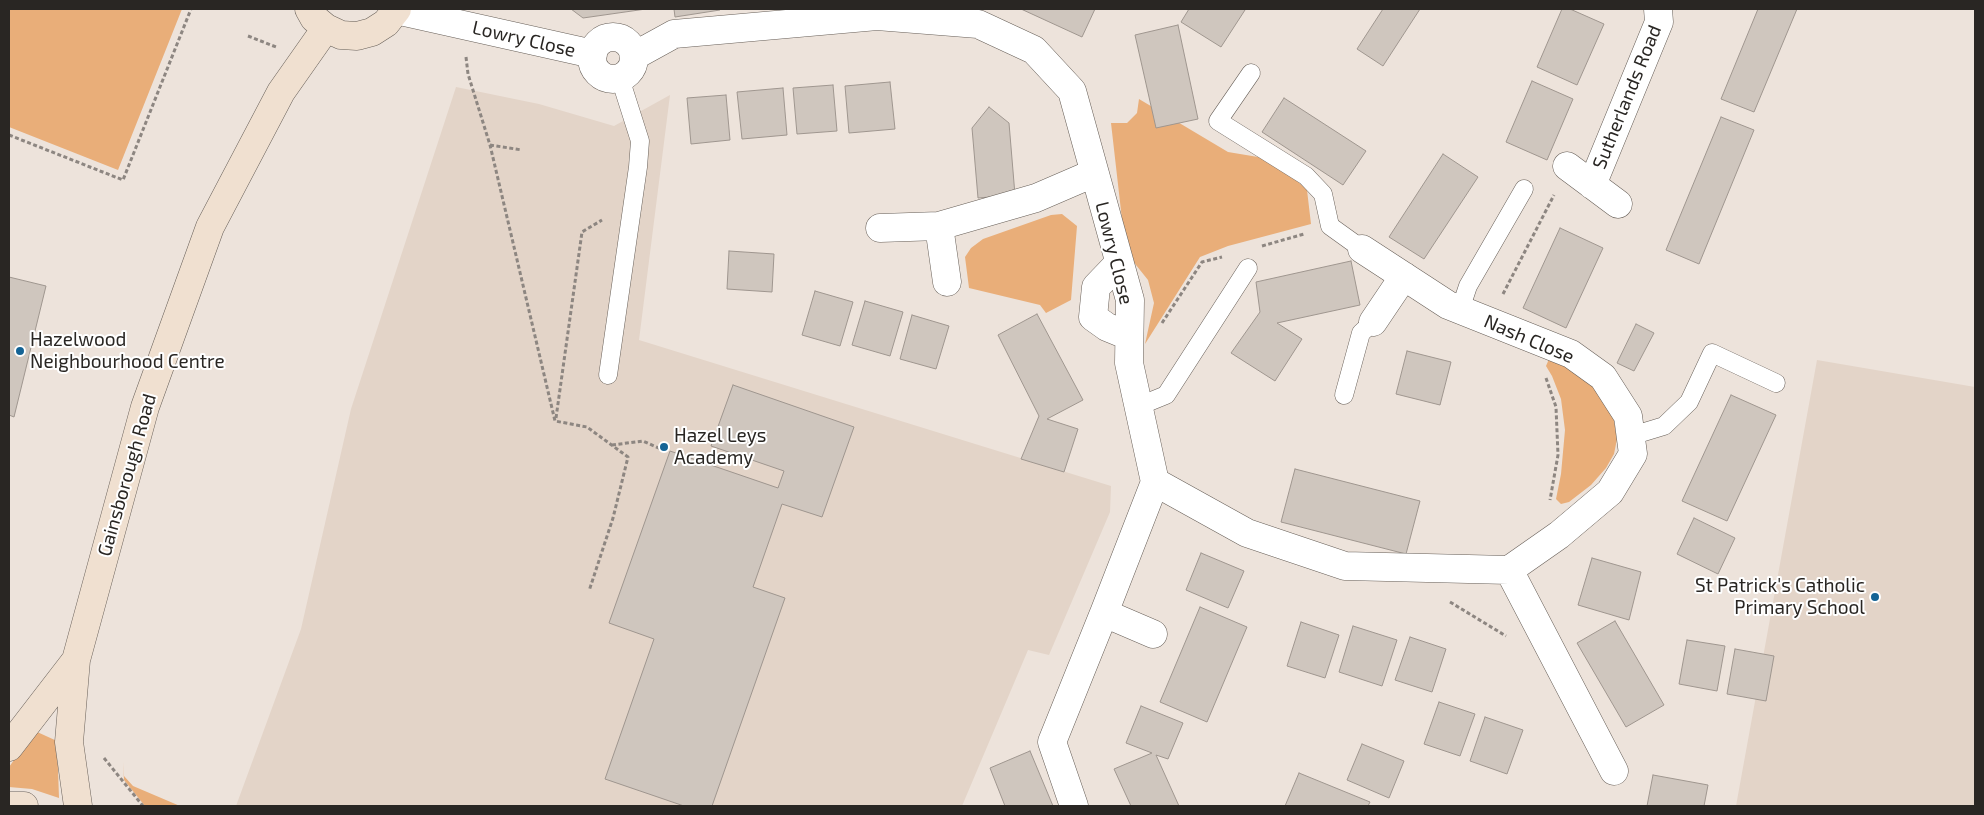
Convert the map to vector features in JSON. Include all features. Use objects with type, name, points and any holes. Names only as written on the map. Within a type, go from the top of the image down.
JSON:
[{"type":"street","name":"Sutherlands Road","points":[[1592,185],[1658,22],[1658,9]]},
{"type":"street","points":[[317,19],[341,35],[357,36],[372,32],[386,23],[396,10]]},
{"type":"street","name":"Lowry Close","points":[[396,10],[593,54],[599,42],[612,37],[624,40],[629,44],[627,67]]},
{"type":"street","name":"Lowry Close","points":[[627,67],[674,34],[876,12],[978,24],[1034,50],[1072,91],[1130,300],[1128,363],[1155,482]]},
{"type":"street","name":"Gainsborough Road","points":[[78,806],[69,742],[76,660],[145,407],[210,227],[317,19]]},
{"type":"street","points":[[880,228],[939,226],[1036,198],[1094,173]]},
{"type":"street","points":[[1562,178],[1592,185],[1618,204]]},
{"type":"street","points":[[939,226],[947,282]]},
{"type":"street","name":"Nash Close","points":[[1362,249],[1448,305],[1572,354],[1603,377],[1628,416],[1633,454],[1610,492],[1565,530],[1509,570]]},
{"type":"street","points":[[1119,263],[1096,287],[1093,317],[1107,328],[1129,336]]},
{"type":"street","points":[[1373,322],[1404,276]]},
{"type":"street","points":[[1074,806],[1052,742],[1155,482],[1247,533],[1345,566],[1509,570],[1614,771]]},
{"type":"street","points":[[1104,613],[1153,634]]},
{"type":"street","name":"Gainsborough Road","points":[[9,746],[76,660]]},
{"type":"street","points":[[9,806],[24,806]]},
{"type":"lane","points":[[608,375],[640,141],[627,67]]},
{"type":"lane","points":[[1251,73],[1218,121],[1306,176],[1323,194],[1330,226],[1362,249]]},
{"type":"lane","points":[[1460,310],[1468,286],[1524,189]]},
{"type":"lane","points":[[1138,406],[1166,395],[1248,268]]},
{"type":"lane","points":[[1344,395],[1361,332],[1373,322]]},
{"type":"lane","points":[[1631,436],[1664,426],[1689,402],[1712,353],[1776,383]]},
{"type":"path","points":[[9,135],[123,180],[190,9]]},
{"type":"path","points":[[462,25],[468,74],[490,145],[555,421]]},
{"type":"path","points":[[490,145],[522,150]]},
{"type":"path","points":[[1488,321],[1562,178]]},
{"type":"path","points":[[555,421],[582,232],[612,214],[631,217]]},
{"type":"path","points":[[1547,344],[1541,363],[1556,407],[1558,455],[1550,506],[1565,530]]},
{"type":"path","points":[[555,421],[587,427],[628,457],[613,518],[589,590]]},
{"type":"path","points":[[611,445],[643,441],[663,450]]},
{"type":"path","points":[[1435,568],[1436,594],[1519,644],[1544,636]]},
{"type":"path","points":[[101,754],[142,806]]},
{"type":"shaded area","points":[[9,9],[182,9],[118,170],[9,127]]},
{"type":"shaded area","name":"Hazel Leys Academy","points":[[456,87],[539,104],[614,126],[670,95],[639,340],[1111,486],[1110,512],[1049,655],[1028,650],[962,806],[236,806],[301,629],[351,409]]},
{"type":"shaded area","points":[[1139,99],[1228,152],[1258,157],[1282,167],[1307,190],[1311,224],[1228,246],[1200,257],[1145,344],[1154,303],[1148,280],[1132,260],[1124,237],[1111,123],[1127,123],[1137,113]]},
{"type":"shaded area","points":[[1062,214],[1077,226],[1071,300],[1046,313],[1040,305],[969,288],[965,257],[971,248],[983,239],[1051,215]]},
{"type":"shaded area","points":[[1549,359],[1568,367],[1589,383],[1603,397],[1613,414],[1617,439],[1614,454],[1606,468],[1591,485],[1569,502],[1561,504],[1556,499],[1561,474],[1565,430],[1561,399],[1546,366]]},
{"type":"shaded area","name":"St Patrick's Catholic Primary School","points":[[1817,360],[1975,387],[1975,806],[1736,806]]},
{"type":"shaded area","points":[[35,731],[57,741],[59,798],[32,789],[9,787],[9,767]]},
{"type":"shaded area","points":[[123,762],[124,776],[133,786],[180,806],[145,806],[124,780]]},
{"type":"building","points":[[571,9],[646,9],[583,18]]},
{"type":"building","points":[[674,9],[720,9],[720,10],[675,17]]},
{"type":"building","points":[[1021,9],[1095,9],[1082,37]]},
{"type":"building","points":[[1189,9],[1245,10],[1221,47],[1181,22]]},
{"type":"building","points":[[1383,9],[1420,9],[1383,66],[1357,49]]},
{"type":"building","points":[[1562,9],[1570,9],[1604,24],[1577,85],[1537,67]]},
{"type":"building","points":[[1758,9],[1797,9],[1754,112],[1721,99]]},
{"type":"building","points":[[1178,25],[1198,119],[1156,128],[1135,35]]},
{"type":"building","points":[[1532,81],[1573,99],[1547,160],[1506,142]]},
{"type":"building","points":[[890,82],[895,129],[849,133],[845,86]]},
{"type":"building","points":[[833,85],[837,131],[797,134],[793,88]]},
{"type":"building","points":[[783,88],[787,135],[742,139],[737,92]]},
{"type":"building","points":[[726,95],[730,140],[691,144],[687,98]]},
{"type":"building","points":[[1284,98],[1366,151],[1343,185],[1262,132]]},
{"type":"building","points":[[989,107],[1009,123],[1015,195],[978,198],[972,128]]},
{"type":"building","points":[[1721,117],[1754,130],[1699,264],[1666,250]]},
{"type":"building","points":[[1443,154],[1478,177],[1424,259],[1389,237]]},
{"type":"building","points":[[1560,228],[1603,248],[1566,328],[1523,308]]},
{"type":"building","points":[[729,251],[774,254],[772,292],[727,289]]},
{"type":"building","points":[[1351,261],[1360,305],[1277,323],[1302,339],[1275,381],[1231,353],[1260,312],[1256,282]]},
{"type":"building","name":"Hazelwood Neighbourhood Centre","points":[[9,277],[46,286],[14,417],[9,415]]},
{"type":"building","points":[[815,291],[853,302],[840,346],[802,335]]},
{"type":"building","points":[[865,301],[903,312],[890,356],[852,345]]},
{"type":"building","points":[[1037,314],[1083,400],[1047,419],[1078,429],[1064,472],[1021,459],[1039,416],[998,335]]},
{"type":"building","points":[[912,315],[949,326],[936,369],[900,359]]},
{"type":"building","points":[[1636,324],[1654,333],[1634,371],[1617,363]]},
{"type":"building","points":[[1407,351],[1451,362],[1440,405],[1396,394]]},
{"type":"building","points":[[733,385],[854,427],[822,517],[782,504],[753,587],[785,598],[712,806],[684,806],[605,779],[654,639],[609,623],[670,451],[778,488],[784,471],[711,446]]},
{"type":"building","points":[[1731,395],[1776,415],[1727,521],[1682,501]]},
{"type":"building","points":[[1295,469],[1420,501],[1406,554],[1281,522]]},
{"type":"building","points":[[1694,518],[1735,538],[1718,574],[1677,554]]},
{"type":"building","points":[[1201,553],[1244,571],[1228,608],[1186,590]]},
{"type":"building","points":[[1592,558],[1641,572],[1629,620],[1578,605]]},
{"type":"building","points":[[1200,607],[1247,627],[1207,722],[1160,702]]},
{"type":"building","points":[[1615,621],[1664,705],[1626,727],[1577,643]]},
{"type":"building","points":[[1301,622],[1339,635],[1325,678],[1287,666]]},
{"type":"building","points":[[1353,626],[1397,640],[1382,686],[1339,672]]},
{"type":"building","points":[[1410,637],[1446,649],[1432,692],[1395,680]]},
{"type":"building","points":[[1687,640],[1725,646],[1717,691],[1679,684]]},
{"type":"building","points":[[1735,649],[1774,656],[1766,701],[1727,694]]},
{"type":"building","points":[[1439,702],[1475,714],[1460,756],[1424,744]]},
{"type":"building","points":[[1141,706],[1183,723],[1168,759],[1156,755],[1179,806],[1131,806],[1114,769],[1152,753],[1126,743]]},
{"type":"building","points":[[1485,717],[1523,730],[1507,774],[1470,761]]},
{"type":"building","points":[[1362,744],[1404,761],[1389,798],[1347,780]]},
{"type":"building","points":[[1030,751],[1053,806],[1005,806],[990,768]]},
{"type":"building","points":[[1299,773],[1370,802],[1368,806],[1285,806]]},
{"type":"building","points":[[1653,775],[1708,785],[1704,806],[1647,806]]},
{"type":"place","name":"Hazelwood Neighbourhood Centre","points":[[20,351]]},
{"type":"place","name":"Hazel Leys Academy","points":[[664,447]]},
{"type":"place","name":"St Patrick's Catholic Primary School","points":[[1875,597]]}]
